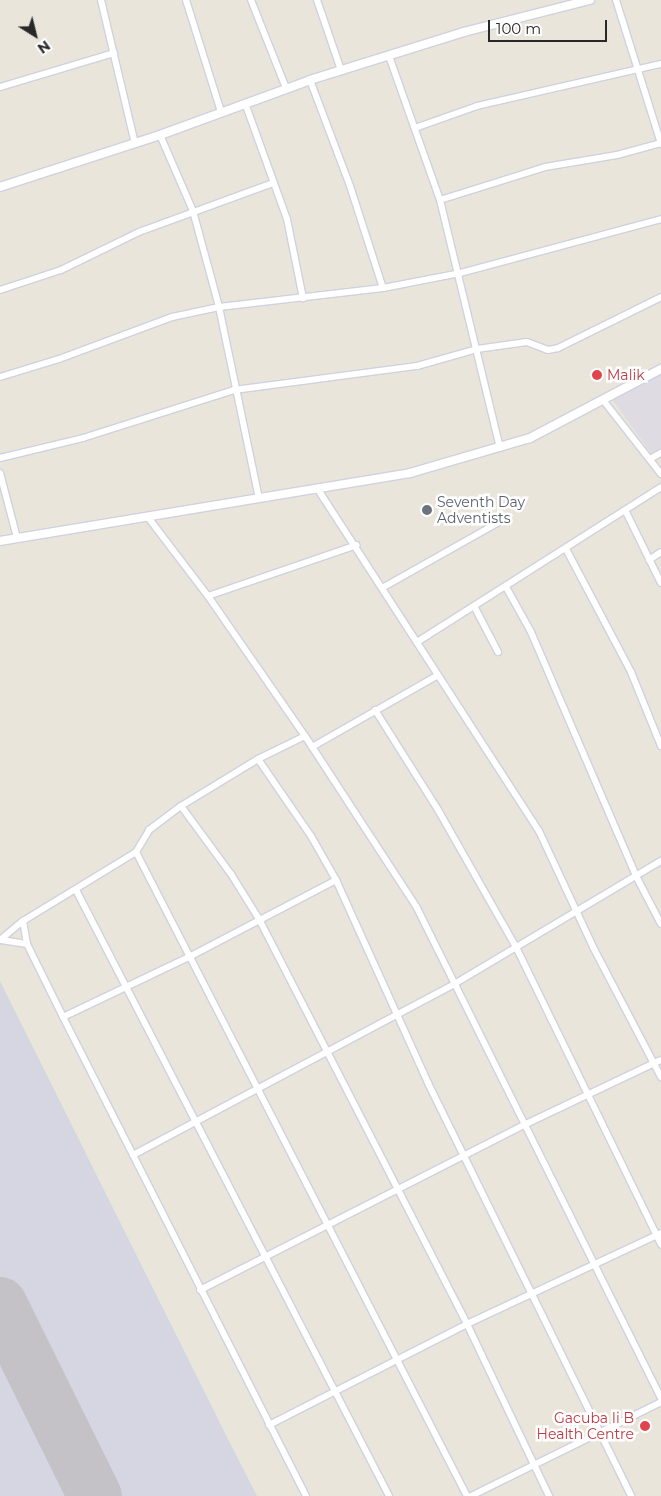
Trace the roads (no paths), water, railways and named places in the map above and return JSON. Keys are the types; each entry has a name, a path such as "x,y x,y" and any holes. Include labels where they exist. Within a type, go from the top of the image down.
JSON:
{"street":[{"path":"101,0 135,144"},
{"path":"186,0 221,112"},
{"path":"250,0 286,88"},
{"path":"317,0 341,70"},
{"path":"0,187 160,136 286,88 341,70 464,32 590,0"},
{"path":"440,200 545,167 617,155 661,143 616,0"},
{"path":"0,87 114,53"},
{"path":"389,56 440,200 460,273 500,448"},
{"path":"415,128 477,106 661,64"},
{"path":"310,80 353,194 382,288"},
{"path":"245,103 294,242 303,298"},
{"path":"160,136 193,211 219,307 234,390 259,498"},
{"path":"0,290 61,270 193,211 273,183"},
{"path":"0,377 59,360 172,317 219,307 382,288 460,273 661,220"},
{"path":"0,458 84,438 234,390 417,366 478,349 527,342 548,350 558,348 661,297"},
{"path":"0,540 410,473 530,438 661,369"},
{"path":"603,400 661,474"},
{"path":"650,459 661,453"},
{"path":"0,473 17,538"},
{"path":"417,642 626,512 661,487"},
{"path":"317,488 357,545 382,588 528,813 661,1077"},
{"path":"626,512 661,583"},
{"path":"147,516 208,596 305,736 416,908 456,983 597,1265 661,1398"},
{"path":"382,588 501,521"},
{"path":"208,596 357,545"},
{"path":"566,549 631,672 661,746"},
{"path":"649,560 661,552"},
{"path":"506,587 530,632 636,876 661,924"},
{"path":"474,606 498,652"},
{"path":"312,747 438,675"},
{"path":"376,710 437,808 516,947 659,1234 661,1244"},
{"path":"1,940 23,921 136,852 148,830 181,806 258,760 305,736"},
{"path":"258,760 311,836 336,880 463,1156 534,1294 631,1496"},
{"path":"181,806 231,874 259,919 468,1324 549,1496"},
{"path":"136,852 399,1359 467,1496"},
{"path":"133,1155 398,1016 516,947 575,909 661,861"},
{"path":"62,1017 189,957 336,880"},
{"path":"76,890 268,1258 389,1496"},
{"path":"23,921 27,944 62,1017 306,1496"},
{"path":"1,940 27,944"},
{"path":"200,1290 268,1258 526,1124 661,1060"},
{"path":"269,1425 468,1324 597,1265 659,1234"},
{"path":"471,1496 533,1463 661,1402"}],"place":[{"name":"Malik","path":"597,375"},
{"name":"Seventh Day Adventists","path":"427,510"},
{"name":"Gacuba Ii B Health Centre","path":"645,1426"}]}
